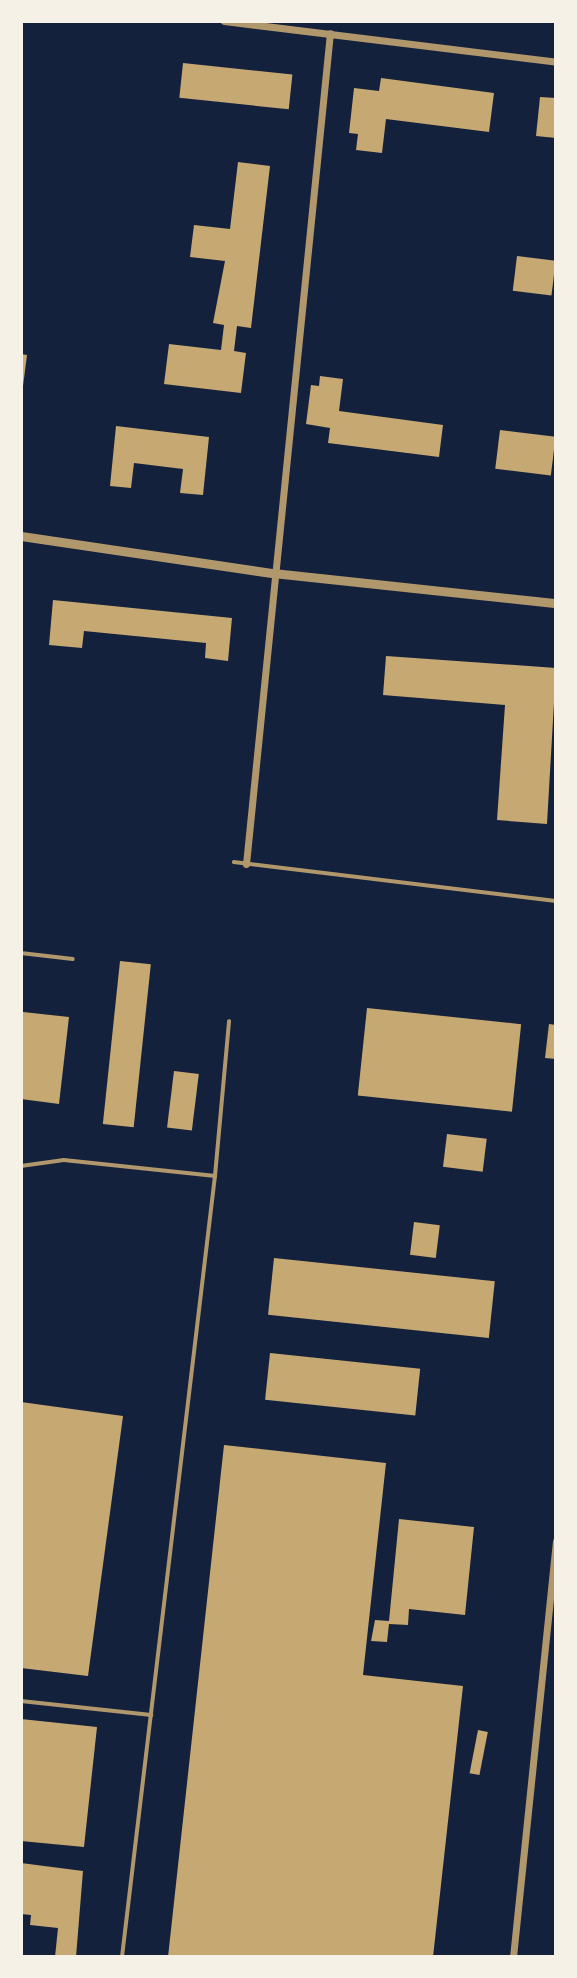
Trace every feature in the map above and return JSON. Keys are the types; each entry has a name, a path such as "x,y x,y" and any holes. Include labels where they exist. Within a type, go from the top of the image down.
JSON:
{"street":[{"path":"224,21 556,62"},
{"path":"246,864 273,573 330,33"},
{"path":"21,536 273,573 556,603"},
{"path":"513,1957 556,1541"}],"lane":[{"path":"234,862 556,901"},
{"path":"21,953 72,959"},
{"path":"122,1957 215,1176 229,1022"},
{"path":"21,1166 64,1160 215,1176"},
{"path":"21,1701 151,1715"}],"building":[{"path":"183,63 292,74 289,109 179,98"},
{"path":"381,78 494,93 489,132 386,119 382,153 356,150 358,134 349,133 354,88 379,91"},
{"path":"540,97 556,98 556,138 536,136"},
{"path":"238,162 270,166 251,328 237,326 234,351 246,353 241,393 164,384 169,344 221,350 224,325 213,323 225,261 190,257 194,225 230,229"},
{"path":"517,256 556,261 551,295 513,291"},
{"path":"21,354 27,355 23,386 21,386"},
{"path":"320,376 343,379 339,411 443,425 439,457 328,443 330,428 306,424 311,385 319,386"},
{"path":"116,426 209,437 203,495 180,493 183,469 134,463 131,488 110,486"},
{"path":"500,430 556,437 551,476 495,469"},
{"path":"53,600 232,618 228,661 205,658 206,643 84,631 82,648 49,645"},
{"path":"386,656 556,668 547,824 497,820 505,705 383,695"},
{"path":"120,961 151,964 134,1127 103,1124"},
{"path":"367,1008 521,1024 512,1112 358,1096"},
{"path":"23,1012 69,1017 59,1104 21,1099"},
{"path":"549,1024 556,1025 556,1059 545,1058"},
{"path":"174,1071 199,1074 192,1131 167,1128"},
{"path":"447,1134 487,1139 483,1172 443,1167"},
{"path":"414,1222 440,1225 436,1258 410,1255"},
{"path":"274,1258 495,1281 489,1338 268,1315"},
{"path":"270,1353 420,1369 415,1416 265,1400"},
{"path":"21,1402 123,1416 88,1676 21,1668"},
{"path":"224,1445 386,1463 363,1675 463,1686 433,1957 168,1957"},
{"path":"399,1519 474,1527 465,1615 409,1609 408,1625 389,1624 387,1642 371,1641 375,1620 389,1621"},
{"path":"21,1719 97,1727 84,1847 21,1841"},
{"path":"478,1730 488,1732 479,1775 470,1773"},
{"path":"21,1863 83,1871 76,1957 55,1957 58,1928 30,1925 31,1915 21,1914"}]}
